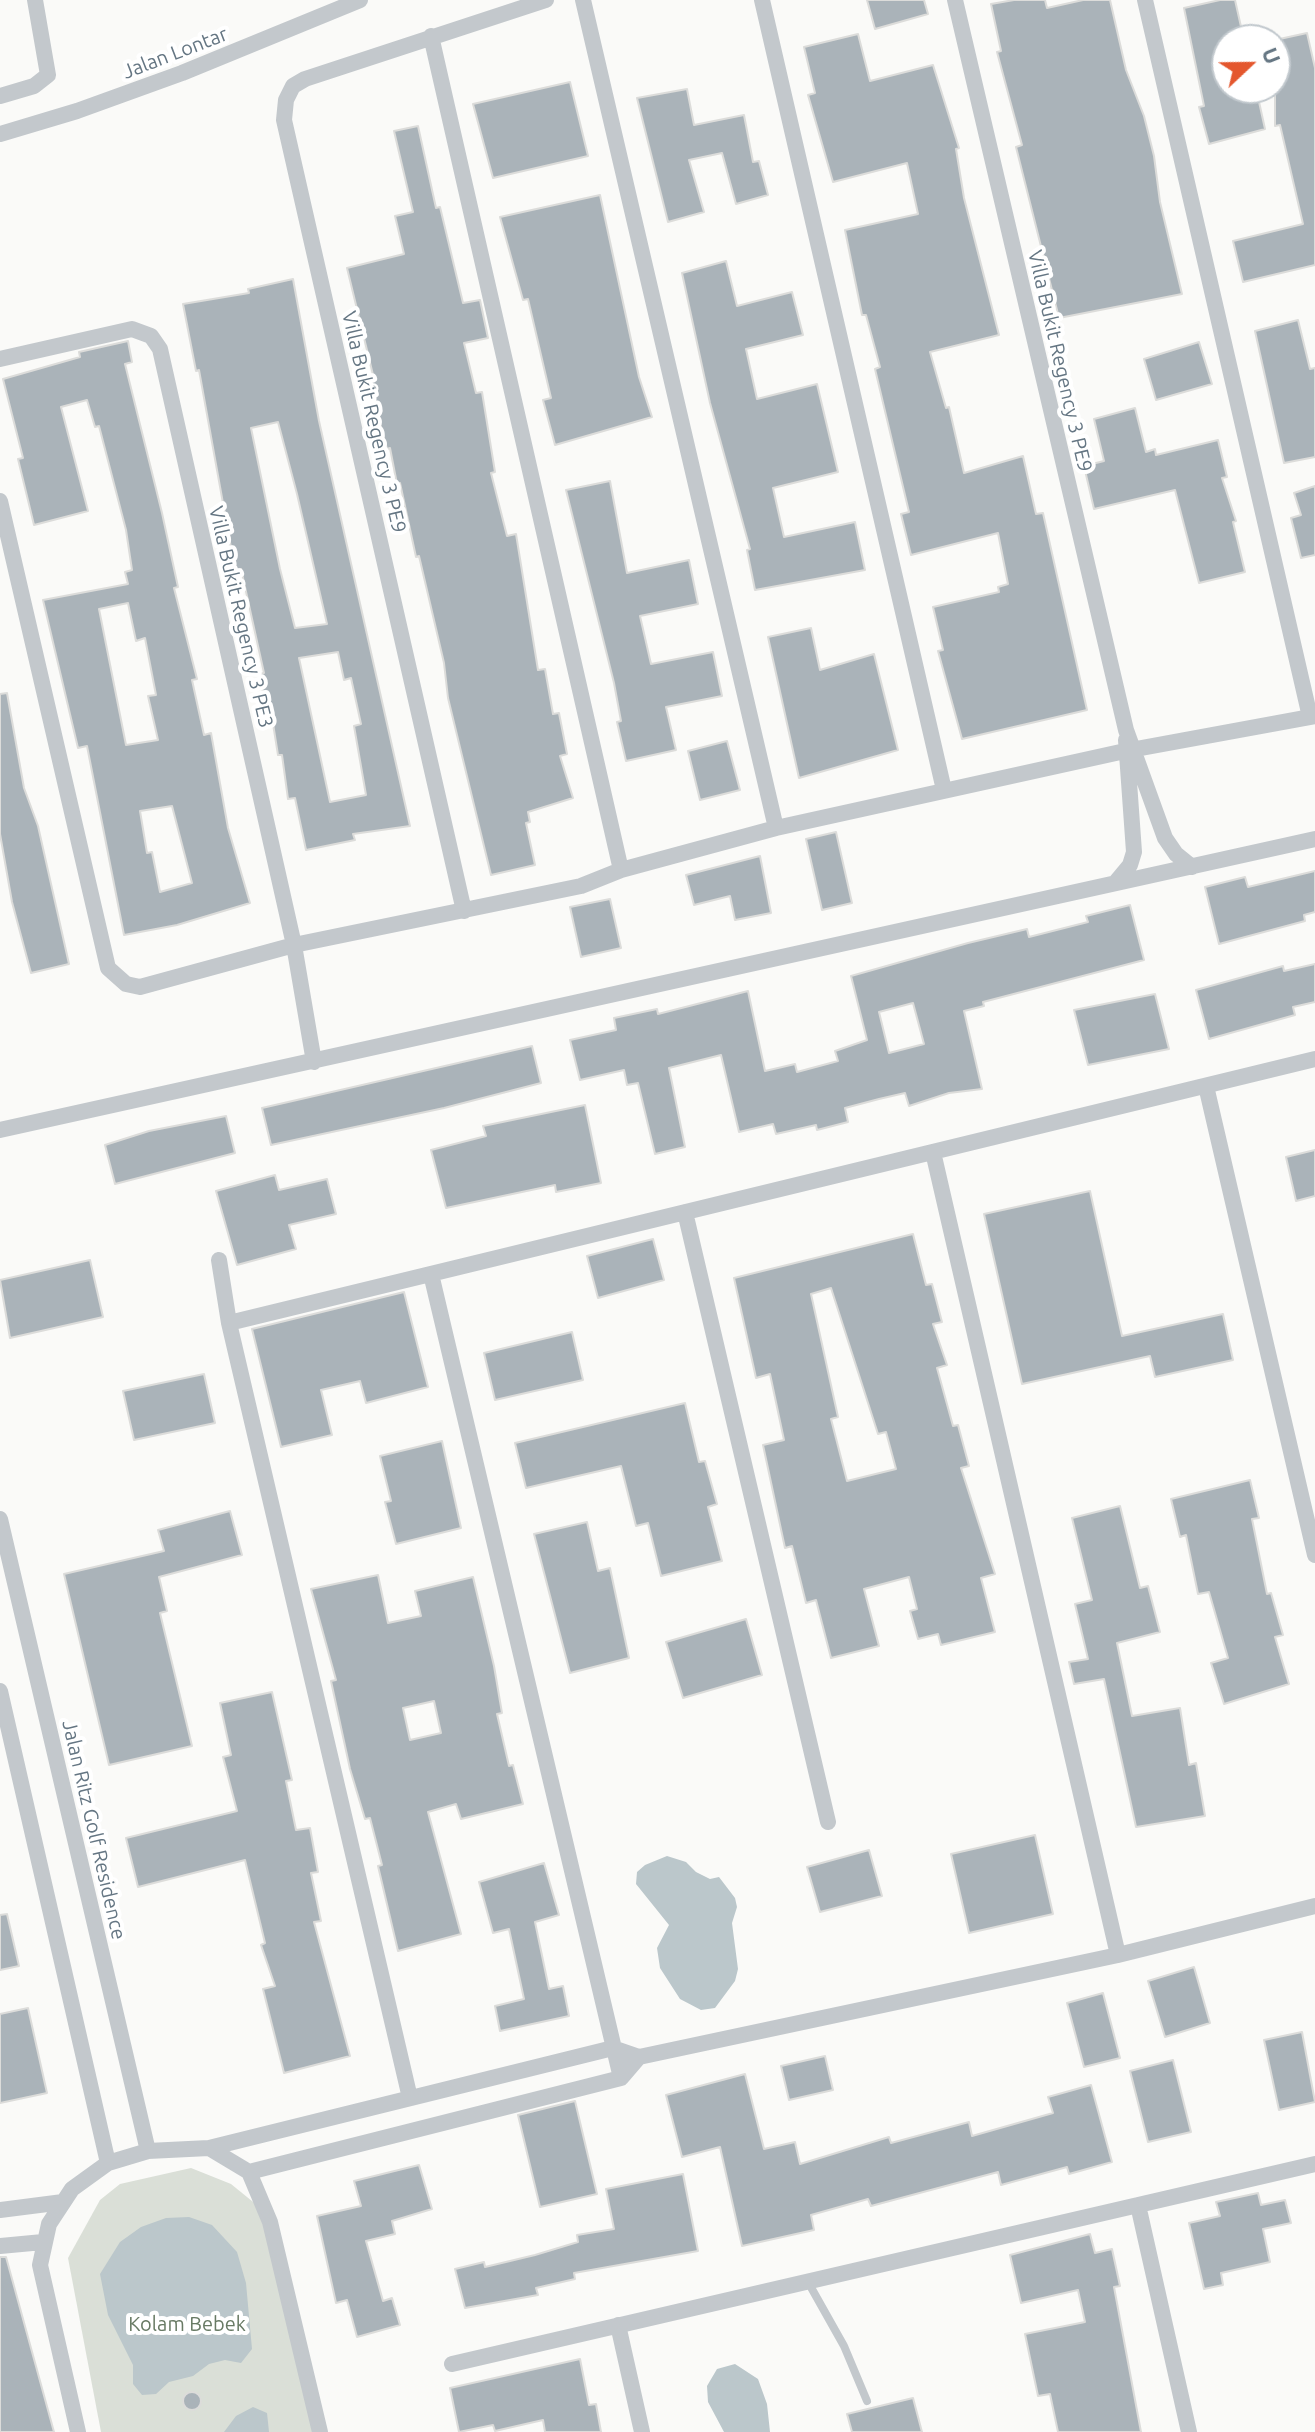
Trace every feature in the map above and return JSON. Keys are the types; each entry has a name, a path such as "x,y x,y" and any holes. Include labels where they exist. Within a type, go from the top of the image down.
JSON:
{"street":[{"path":"0,96 34,86 48,75 35,0"},
{"name":"Jalan Lontar","path":"0,134 77,111 182,73 360,0"},
{"name":"Villa Bukit Regency 3 PE9","path":"464,911 284,120 286,100 293,86 305,79 546,0"},
{"path":"583,0 776,828"},
{"path":"762,0 944,790"},
{"name":"Villa Bukit Regency 3 PE9","path":"955,0 1130,750 1134,852 1130,865 1115,883"},
{"path":"0,501 108,968 126,984 140,987 294,945 581,886 621,870 776,828 1130,750 1312,717 1145,0"},
{"path":"431,36 621,870"},
{"name":"Villa Bukit Regency 3 PE3","path":"0,359 132,329 151,336 160,349 294,945 314,1062"},
{"name":"Villa Bukit Regency 3 PE9","path":"1130,750 1165,838 1176,854 1192,867"},
{"path":"0,1130 1315,839"},
{"path":"229,1323 1315,1059"},
{"path":"1206,1086 1315,1555"},
{"path":"933,1152 1118,1955"},
{"path":"685,1212 828,1822"},
{"path":"219,1260 229,1323 410,2098"},
{"path":"431,1274 621,2078"},
{"name":"Jalan Ritz Golf Residence","path":"0,1519 148,2151"},
{"path":"0,1691 108,2163"},
{"path":"78,2432 40,2265 43,2242 63,2202 72,2189 108,2163 148,2151 209,2148 613,2048 639,2057 1118,1955 1315,1906"},
{"path":"249,2172 621,2078 639,2057"},
{"path":"209,2148 249,2172 270,2222 320,2432"},
{"path":"452,2364 1315,2164"},
{"path":"0,2210 63,2202"},
{"path":"1138,2205 1189,2432"},
{"path":"0,2246 43,2242"},
{"path":"618,2325 642,2432"}],"lane":[{"path":"807,2281 844,2346 867,2401"}],"green space":[{"name":"Kolam Bebek","path":"191,2168 231,2184 263,2210 316,2432 101,2432 68,2258 100,2200 120,2184"}],"shaded area":[{"path":"667,1856 686,1862 710,1879 719,1877 735,1898 737,1907 732,1923 738,1969 735,1981 715,2008 701,2010 680,1999 660,1968 657,1948 669,1925 636,1884 637,1872 645,1865"},
{"path":"189,2217 212,2225 237,2252 246,2283 252,2349 241,2363 225,2360 209,2364 193,2376 169,2382 156,2394 142,2395 133,2384 133,2365 108,2315 100,2274 120,2242 141,2227 166,2218"},
{"path":"735,2364 758,2379 767,2404 770,2432 724,2432 708,2402 707,2386 717,2369"},
{"path":"253,2407 267,2413 269,2432 224,2432 236,2416"}],"building":[{"path":"867,0 924,0 928,14 875,29"},
{"path":"1045,0 1047,8 1083,0 1110,0 1126,70 1144,116 1154,156 1160,202 1182,294 1059,318 1016,147 1022,145 997,52 1001,51 991,4"},
{"path":"1235,0 1240,24 1211,24 1211,104 1260,104 1265,129 1209,144 1199,107 1204,106 1184,8"},
{"path":"1307,33 1315,68 1315,265 1243,282 1233,241 1303,224 1280,125 1275,126 1275,104 1291,104 1291,36"},
{"path":"858,34 870,81 933,65 959,148 956,149 964,198 999,335 930,352 946,408 949,407 964,473 1023,456 1036,514 1043,513 1087,710 962,739 938,651 943,650 933,607 999,592 998,587 1008,584 998,533 911,555 901,514 909,512 875,369 880,367 866,315 862,315 845,230 918,214 907,163 833,182 808,95 815,93 804,47"},
{"path":"570,82 588,156 493,178 473,104"},
{"path":"687,89 694,125 744,115 753,162 759,161 768,195 736,204 722,153 689,160 704,212 668,222 637,98"},
{"path":"418,126 436,208 440,207 463,303 480,300 488,338 464,343 476,393 482,392 495,472 491,473 507,536 516,534 538,670 545,669 553,714 559,713 567,754 560,756 573,798 528,812 530,822 526,823 535,865 491,875 448,698 444,663 419,556 416,557 400,483 397,484 390,448 387,449 376,409 371,379 374,379 347,268 404,254 395,216 413,212 394,131"},
{"path":"600,195 639,377 652,417 555,445 543,400 551,398 528,299 523,300 500,217"},
{"path":"726,261 737,306 792,292 803,335 746,349 757,399 817,384 838,472 773,488 784,537 855,522 865,570 755,590 747,550 750,549 710,403 682,273"},
{"path":"293,279 319,421 410,826 353,834 355,840 306,850 295,798 288,799 282,755 278,755 271,711 267,712 259,674 264,673 241,569 235,570 199,370 196,371 183,304 249,293 248,289","holes":["278,422 297,494 327,624 295,628 280,569 251,428","338,652 344,680 351,678 361,724 354,726 366,795 330,802 299,658"]},
{"path":"1298,320 1310,369 1315,368 1315,457 1284,463 1255,331"},
{"path":"128,341 132,362 125,364 178,587 174,588 197,679 192,680 204,735 211,733 228,828 250,903 177,925 124,935 87,746 78,748 43,600 128,584 125,572 132,570 126,530 99,426 95,427 87,400 61,407 88,511 34,525 18,459 23,458 3,379 80,357 79,352","holes":["128,603 136,641 145,638 156,695 148,696 158,740 126,745 99,609","172,806 192,883 160,892 152,852 147,853 140,811"]},
{"path":"1199,342 1212,384 1156,400 1144,359"},
{"path":"1135,408 1146,452 1155,449 1156,455 1218,440 1227,477 1222,478 1236,521 1233,522 1245,572 1199,583 1175,490 1094,509 1084,466 1104,461 1094,419"},
{"path":"610,481 627,573 689,560 698,604 640,616 651,664 713,652 722,696 666,707 676,750 626,761 617,722 621,721 614,683 566,490"},
{"path":"1315,486 1315,555 1301,558 1291,518 1301,515 1294,493"},
{"path":"811,628 820,670 874,654 898,750 799,778 768,637"},
{"path":"7,693 24,788 38,826 69,964 31,973 12,902 0,834 0,694"},
{"path":"727,741 740,790 700,800 688,751"},
{"path":"836,832 852,903 822,910 806,839"},
{"path":"760,856 771,913 735,920 730,896 694,905 686,875"},
{"path":"1315,871 1315,912 1304,915 1305,921 1219,944 1205,887 1245,877 1248,887"},
{"path":"610,899 621,948 581,957 570,907"},
{"path":"1130,905 1144,960 983,1002 984,1006 964,1011 982,1089 949,1093 909,1106 905,1093 879,1099 845,1108 848,1122 817,1130 816,1125 776,1134 773,1124 739,1132 721,1055 669,1068 685,1147 655,1154 638,1083 627,1085 624,1070 580,1080 570,1040 616,1030 614,1018 657,1009 658,1014 748,991 765,1071 795,1064 797,1072 838,1061 835,1051 867,1040 851,976 1027,929 1029,937 1088,922 1086,916","holes":["913,1003 924,1044 889,1053 879,1012"]},
{"path":"1315,964 1315,1002 1293,1007 1295,1015 1209,1039 1196,990 1283,966 1284,971"},
{"path":"1155,994 1169,1049 1088,1065 1074,1010"},
{"path":"532,1046 541,1083 444,1108 271,1145 262,1108"},
{"path":"585,1105 601,1183 556,1192 555,1185 446,1208 431,1150 486,1136 483,1126"},
{"path":"226,1116 235,1153 115,1184 105,1145 149,1131"},
{"path":"1315,1150 1315,1196 1296,1201 1286,1157"},
{"path":"275,1175 279,1190 327,1179 336,1214 289,1225 296,1249 237,1265 216,1191"},
{"path":"1090,1191 1122,1336 1223,1314 1233,1360 1155,1377 1150,1356 1022,1384 984,1214"},
{"path":"913,1234 926,1285 932,1284 942,1322 933,1324 947,1365 937,1368 953,1426 958,1425 969,1466 961,1468 995,1574 981,1578 995,1632 941,1645 938,1634 918,1639 910,1611 917,1609 909,1577 864,1589 879,1646 831,1658 816,1600 806,1603 792,1546 785,1548 763,1445 784,1440 770,1374 756,1378 734,1278","holes":["831,1288 878,1434 886,1432 896,1469 847,1481 831,1419 838,1417 811,1294"]},
{"path":"653,1239 664,1280 598,1298 587,1256"},
{"path":"90,1260 103,1317 10,1338 0,1280"},
{"path":"404,1292 428,1387 366,1403 360,1381 321,1390 332,1435 281,1447 252,1329"},
{"path":"572,1332 583,1380 495,1400 484,1353"},
{"path":"204,1374 215,1423 134,1440 123,1391"},
{"path":"685,1403 699,1462 705,1461 717,1504 708,1507 722,1561 661,1576 648,1523 636,1526 621,1466 526,1488 515,1443"},
{"path":"442,1441 461,1528 396,1544 385,1502 391,1501 380,1456"},
{"path":"1250,1480 1259,1518 1252,1519 1267,1594 1271,1593 1283,1635 1275,1637 1289,1684 1224,1704 1211,1663 1228,1658 1209,1592 1198,1594 1186,1535 1180,1537 1171,1499"},
{"path":"1120,1506 1140,1588 1148,1586 1160,1632 1117,1643 1132,1716 1180,1708 1189,1765 1196,1763 1205,1816 1136,1827 1104,1679 1074,1684 1069,1662 1088,1659 1075,1604 1092,1600 1072,1518"},
{"path":"230,1511 242,1555 159,1577 167,1611 160,1613 192,1746 109,1765 64,1574 164,1551 158,1530"},
{"path":"587,1522 598,1571 610,1568 629,1658 570,1673 534,1534"},
{"path":"378,1575 388,1623 421,1616 415,1591 473,1577 494,1666 502,1713 497,1714 509,1766 513,1765 523,1804 461,1819 456,1804 428,1812 461,1934 398,1951 378,1866 382,1865 370,1818 365,1819 350,1769 331,1681 336,1680 311,1589","holes":["434,1701 441,1733 410,1740 403,1708"]},
{"path":"746,1619 762,1675 683,1698 666,1642"},
{"path":"272,1692 292,1780 286,1781 296,1830 310,1828 318,1872 311,1873 321,1921 314,1922 350,2056 284,2073 263,1989 275,1986 261,1945 265,1943 245,1860 138,1887 126,1838 237,1811 223,1757 231,1755 220,1703"},
{"path":"1035,1835 1053,1914 969,1933 951,1854"},
{"path":"869,1850 882,1896 820,1912 807,1867"},
{"path":"544,1863 559,1915 535,1922 549,1989 563,1986 569,2016 500,2031 495,2006 524,1999 509,1929 493,1933 479,1882"},
{"path":"7,1914 19,1966 0,1970 0,1915"},
{"path":"1194,1967 1210,2023 1165,2037 1148,1981"},
{"path":"1103,1993 1120,2058 1084,2067 1067,2003"},
{"path":"28,2008 47,2093 0,2103 0,2014"},
{"path":"1302,2032 1315,2102 1279,2110 1264,2040"},
{"path":"825,2056 833,2090 789,2100 781,2066"},
{"path":"1173,2060 1191,2132 1148,2142 1130,2071"},
{"path":"745,2074 764,2149 795,2142 800,2164 889,2137 891,2143 969,2122 972,2136 1053,2113 1048,2097 1091,2085 1112,2162 1069,2174 1067,2167 1001,2185 998,2172 871,2206 868,2199 811,2215 814,2230 742,2246 720,2147 682,2157 666,2095"},
{"path":"575,2101 597,2194 540,2207 518,2115"},
{"path":"419,2165 432,2209 392,2221 395,2234 366,2241 383,2301 392,2298 400,2325 357,2337 347,2300 336,2303 317,2216 361,2206 354,2181"},
{"path":"683,2174 698,2251 574,2273 575,2279 536,2288 538,2295 465,2308 455,2269 484,2262 485,2267 535,2255 578,2242 577,2235 614,2229 606,2189"},
{"path":"1258,2193 1261,2205 1285,2200 1291,2223 1263,2229 1270,2262 1221,2273 1223,2285 1204,2289 1189,2223 1220,2216 1216,2202"},
{"path":"1090,2234 1095,2253 1112,2249 1120,2286 1114,2287 1141,2432 1058,2432 1050,2394 1038,2396 1025,2334 1085,2322 1078,2290 1021,2303 1010,2255"},
{"path":"0,2257 6,2257 54,2432 0,2432"},
{"path":"580,2359 589,2405 596,2404 601,2432 545,2432 543,2420 495,2431 493,2425 459,2432 450,2388"},
{"path":"188,2392 196,2392 201,2401 199,2408 188,2410 183,2405 183,2397"},
{"path":"913,2398 922,2432 852,2432 847,2414"}]}
